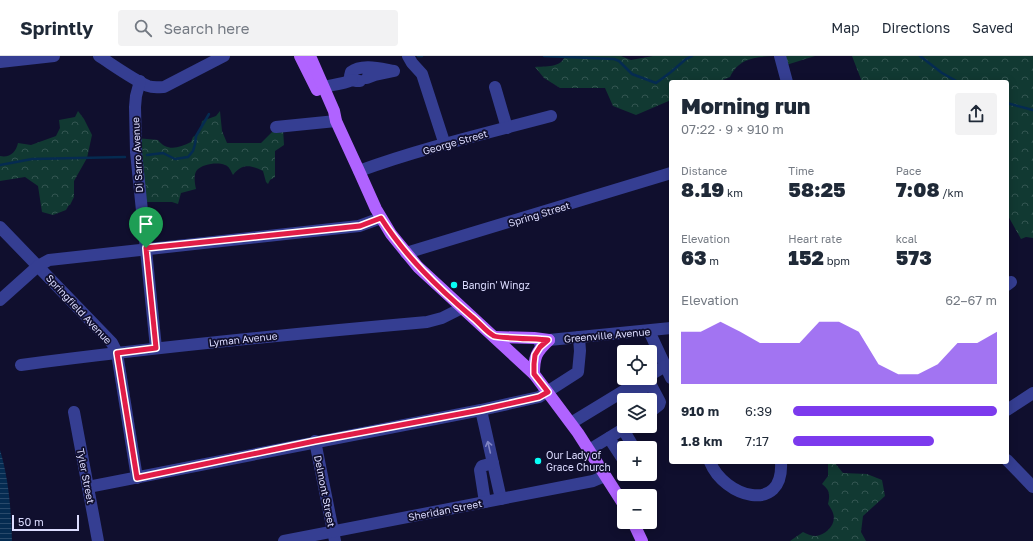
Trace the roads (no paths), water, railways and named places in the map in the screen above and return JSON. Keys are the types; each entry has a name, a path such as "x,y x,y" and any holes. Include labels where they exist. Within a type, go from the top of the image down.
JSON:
{"main road":[{"path":"300,56 336,117 336,121 381,218 391,234 418,267 534,374 574,427 617,494"},
{"path":"310,56 320,88"},
{"path":"495,337 534,338 548,340"},
{"path":"534,374 535,355 540,347 548,340"},
{"name":"Greenville Avenue","path":"518,360 537,345"},
{"path":"636,529 642,541"}],"street":[{"path":"0,62 54,56"},
{"path":"99,56 148,86 156,88 164,87 224,56"},
{"path":"408,56 422,74 445,145"},
{"path":"780,56 786,80"},
{"path":"360,80 350,76 354,69 367,67 394,71"},
{"path":"320,88 394,71 417,68"},
{"name":"Di Sarro Avenue","path":"140,81 136,96 135,108 136,152 156,348"},
{"path":"495,87 507,128"},
{"name":"George Street","path":"359,171 387,161 551,116"},
{"path":"276,127 336,121"},
{"name":"Spring Street","path":"406,253 669,174"},
{"path":"0,300 38,266 54,259 360,226 381,218"},
{"name":"Springfield Avenue","path":"0,227 112,343 117,353 137,478"},
{"name":"Lyman Avenue","path":"21,365 156,348 298,333 427,322 442,318 462,308"},
{"name":"Greenville Avenue","path":"537,345 548,340 669,328"},
{"path":"649,331 669,374"},
{"path":"88,486 137,478 315,441 481,410 539,397 578,372 580,351 579,337"},
{"path":"657,371 665,366"},
{"path":"574,427 635,385"},
{"path":"636,393 649,385 655,393"},
{"path":"1009,409 1033,393"},
{"path":"657,396 660,402 657,407"},
{"path":"574,427 617,404"},
{"path":"481,410 501,499"},
{"name":"Tyler Street","path":"74,412 98,541"},
{"path":"589,450 617,432"},
{"path":"609,438 617,450"},
{"name":"Delmont Street","path":"315,441 334,537"},
{"path":"1009,462 1033,487"},
{"path":"485,502 480,470 482,466 493,464"},
{"path":"711,464 717,473 730,486 746,494 752,495 764,494 774,488 779,478 781,464"},
{"name":"Sheridan Street","path":"284,541 334,537 485,502 593,481 605,476"}],"water":[{"path":"0,450 6,473 9,495 12,541 0,541"}],"waterway":[{"path":"544,56 614,59 619,61 632,74 656,83 686,59 692,56"},
{"path":"920,56 942,73 954,80"},
{"path":"1009,104 1033,110"},
{"path":"147,155 163,153 175,159 188,157 193,151 196,136 209,114"},
{"path":"0,165 32,159 125,157"}],"place":[{"name":"Bangin' Wingz","path":"454,285"},
{"name":"Our Lady of Grace Church","path":"538,461"}]}
